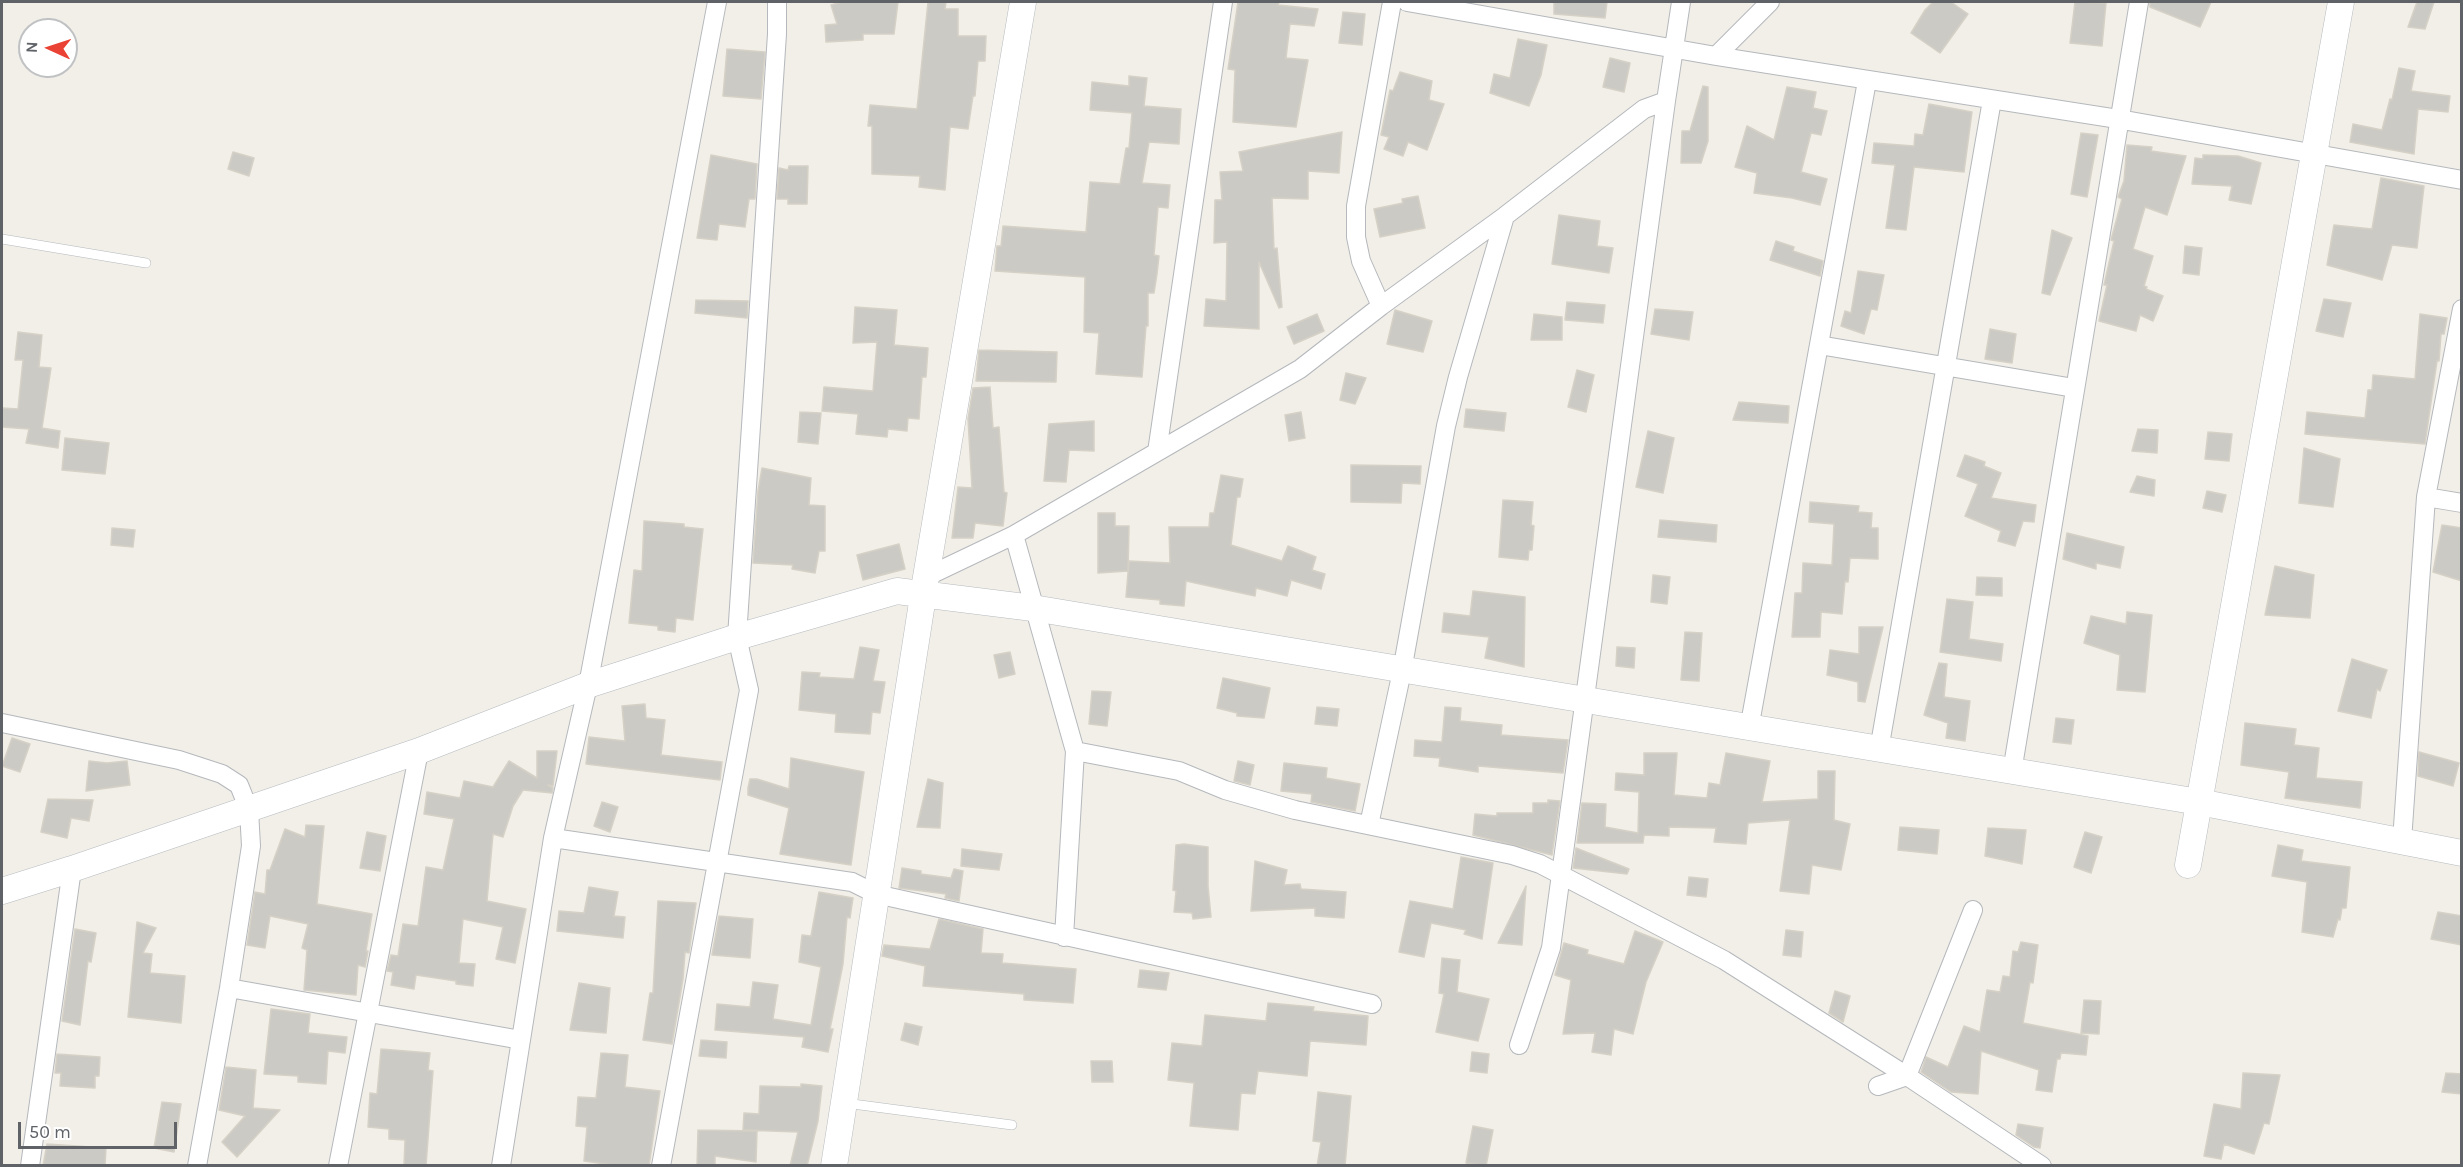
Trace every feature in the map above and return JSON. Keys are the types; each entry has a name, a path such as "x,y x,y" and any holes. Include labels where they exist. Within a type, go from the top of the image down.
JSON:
{"street":[{"path":"501,1166 553,838 588,685 717,2"},
{"path":"661,1166 719,863 749,690 737,636 777,34 777,2"},
{"path":"834,1166 924,585 1023,2"},
{"path":"1157,452 1223,2"},
{"path":"1381,306 1361,261 1356,237 1356,206 1392,2"},
{"path":"1407,2 1867,81 2118,119 2314,152 2462,180"},
{"path":"1519,1045 1551,948 1665,101 1682,2"},
{"path":"1716,56 1770,2"},
{"path":"2012,772 2139,2"},
{"path":"2188,865 2341,2"},
{"path":"1749,729 1867,81"},
{"path":"1879,750 1992,100"},
{"path":"2,891 249,810 419,751 588,685 737,636 924,585 1300,369 1644,109 1665,101"},
{"path":"1369,825 1402,671 1446,426 1458,376 1505,216"},
{"path":"2402,841 2426,497 2462,309"},
{"path":"1819,345 2074,388"},
{"path":"2426,497 2462,503"},
{"path":"1014,535 1075,751 1064,937"},
{"path":"924,585 1033,608 1402,671 2199,802 2462,853"},
{"path":"2,723 178,760 222,774 239,785 249,810 251,846 229,988 197,1166"},
{"path":"338,1166 419,751"},
{"path":"1075,751 1179,771 1225,790 1264,801 1512,855 1561,874 1724,960 1907,1076 2042,1166"},
{"path":"553,838 852,882 876,894 1372,1004"},
{"path":"30,1166 72,869"},
{"path":"1878,1086 1907,1076 1973,910"},
{"path":"229,988 521,1040"}],"lane":[{"path":"2,239 146,263"},
{"path":"845,1103 1012,1125"}],"building":[{"path":"842,2 898,2 894,34 863,34 863,40 826,42 825,25 837,24 831,5"},
{"path":"928,2 946,2 945,9 958,9 958,36 986,36 985,61 978,61 975,96 973,96 968,129 950,127 945,190 919,187 920,176 872,174 872,126 868,126 870,105 917,109"},
{"path":"1238,2 1279,2 1278,5 1318,9 1314,26 1290,24 1286,58 1308,60 1296,127 1233,122 1235,70 1228,69"},
{"path":"1554,2 1607,2 1605,18 1554,14"},
{"path":"1933,2 1951,2 1968,14 1940,53 1911,33 1925,10"},
{"path":"2075,2 2106,3 2102,46 2070,43"},
{"path":"2150,2 2211,2 2200,27 2150,7"},
{"path":"2417,2 2434,2 2425,29 2408,27"},
{"path":"1343,12 1365,14 1362,45 1339,43"},
{"path":"1518,39 1547,45 1541,75 1529,106 1490,93 1494,74 1510,78"},
{"path":"727,49 765,52 761,99 723,96"},
{"path":"1610,58 1630,63 1624,92 1603,87"},
{"path":"2399,68 2415,71 2411,91 2450,96 2448,112 2418,109 2414,154 2350,142 2353,124 2382,130"},
{"path":"1400,72 1432,81 1429,100 1444,104 1427,150 1408,142 1403,156 1384,149 1389,137 1381,135 1390,90 1393,91"},
{"path":"1129,76 1147,78 1144,106 1181,109 1179,144 1149,142 1142,183 1170,185 1168,208 1158,207 1154,255 1159,256 1154,293 1148,293 1148,326 1146,326 1142,377 1096,374 1099,333 1084,332 1085,277 995,271 997,246 1001,246 1003,226 1086,232 1090,182 1120,184 1126,148 1129,148 1132,113 1090,110 1092,82 1129,86"},
{"path":"1703,86 1708,87 1708,141 1701,163 1681,163 1682,131 1690,131"},
{"path":"1787,87 1816,92 1813,108 1827,111 1821,135 1811,133 1801,172 1827,179 1820,205 1792,198 1754,193 1757,173 1735,167 1747,126 1774,140"},
{"path":"1929,104 1972,112 1964,172 1914,167 1906,230 1886,228 1895,165 1872,163 1874,143 1914,146 1915,134 1923,135"},
{"path":"1342,132 1339,173 1308,171 1308,199 1272,198 1274,249 1277,248 1282,307 1279,308 1259,262 1259,329 1204,326 1206,299 1226,301 1227,242 1214,243 1215,200 1222,200 1220,172 1243,171 1239,152"},
{"path":"2081,133 2098,135 2087,197 2071,194"},
{"path":"2127,145 2152,147 2151,151 2186,156 2167,215 2145,207 2133,249 2153,256 2144,286 2163,296 2153,321 2140,315 2136,331 2099,321 2114,241 2111,240 2122,199 2118,197 2124,181"},
{"path":"233,152 254,158 249,176 228,169"},
{"path":"711,155 757,164 755,199 749,199 745,227 719,224 717,240 697,238"},
{"path":"2203,155 2238,156 2261,163 2251,204 2229,200 2232,186 2192,184 2195,158 2203,159"},
{"path":"789,166 808,166 807,204 788,204 788,199 777,199 779,168 788,170"},
{"path":"2381,178 2424,186 2417,248 2392,245 2382,280 2327,265 2334,225 2372,229"},
{"path":"1418,196 1425,228 1380,237 1374,209 1403,203 1402,199"},
{"path":"1559,215 1600,221 1597,246 1613,248 1609,273 1552,264"},
{"path":"2052,230 2072,238 2050,295 2042,293"},
{"path":"1776,241 1794,247 1793,251 1823,261 1820,276 1770,260"},
{"path":"2185,246 2202,248 2199,275 2183,273"},
{"path":"1858,271 1884,275 1877,310 1871,309 1864,334 1841,326 1845,311 1851,313"},
{"path":"2324,299 2351,303 2343,337 2316,331"},
{"path":"696,300 748,301 747,318 695,313"},
{"path":"1567,302 1605,305 1603,323 1565,320"},
{"path":"855,307 897,310 894,345 928,348 926,377 922,377 919,419 908,418 907,431 888,429 887,437 856,434 858,414 822,411 824,387 873,391 877,342 853,343"},
{"path":"1655,309 1693,312 1689,340 1651,334"},
{"path":"1395,310 1432,321 1423,352 1387,344"},
{"path":"1317,314 1324,331 1294,344 1287,327"},
{"path":"1534,314 1562,317 1562,340 1531,340"},
{"path":"2420,314 2447,318 2444,334 2441,334 2439,361 2437,361 2425,444 2305,434 2307,412 2365,418 2368,390 2372,390 2373,375 2415,379"},
{"path":"1990,329 2016,334 2012,363 1985,359"},
{"path":"18,332 42,335 39,367 51,368 42,428 60,431 58,448 26,443 29,429 2,427 2,408 18,409 23,360 15,360"},
{"path":"979,350 1057,352 1056,382 976,381"},
{"path":"1577,370 1594,375 1586,412 1568,407"},
{"path":"1346,373 1366,378 1355,404 1340,400"},
{"path":"990,387 993,428 999,427 1004,492 1007,493 1003,526 975,523 973,538 952,538 958,487 972,488 968,419 973,388"},
{"path":"1739,402 1789,406 1788,423 1733,420"},
{"path":"1466,409 1506,413 1504,431 1464,427"},
{"path":"800,412 821,413 818,444 798,442"},
{"path":"1301,412 1305,438 1289,441 1285,415"},
{"path":"1094,421 1094,451 1069,450 1066,482 1044,481 1049,424"},
{"path":"2138,429 2158,430 2157,453 2132,451"},
{"path":"1648,431 1674,438 1663,493 1636,487"},
{"path":"2208,432 2232,434 2229,461 2205,459"},
{"path":"65,438 109,443 105,474 62,470"},
{"path":"2304,448 2340,459 2333,507 2299,503"},
{"path":"1965,455 1985,462 1984,466 2001,473 1991,498 2036,505 2034,522 2023,521 2015,546 1998,541 2001,531 1965,516 1978,484 1957,476"},
{"path":"1351,465 1421,466 1420,484 1402,483 1401,503 1351,502"},
{"path":"762,468 811,478 809,505 825,506 825,551 819,551 815,573 792,569 793,565 753,563 758,491"},
{"path":"1221,475 1243,479 1240,497 1237,497 1231,545 1282,561 1288,546 1316,557 1312,570 1325,574 1321,589 1291,580 1287,596 1256,588 1255,596 1186,581 1184,606 1160,604 1160,600 1126,597 1129,561 1170,563 1169,527 1209,527 1210,513 1214,513"},
{"path":"2137,476 2155,480 2154,496 2130,492"},
{"path":"2207,491 2226,495 2222,512 2203,508"},
{"path":"1503,500 1533,502 1532,550 1529,550 1528,560 1499,557"},
{"path":"1810,502 1859,506 1858,512 1872,513 1871,528 1878,528 1878,559 1850,558 1842,614 1821,612 1820,637 1792,637 1795,593 1802,593 1803,563 1832,565 1834,524 1809,522"},
{"path":"1098,513 1115,513 1115,526 1129,526 1128,571 1098,573"},
{"path":"1660,520 1717,525 1716,542 1658,537"},
{"path":"644,521 684,524 684,527 703,529 693,620 676,618 675,632 658,630 658,626 629,623 634,570 642,571"},
{"path":"2442,525 2462,528 2462,581 2433,572"},
{"path":"112,528 135,530 133,547 111,545"},
{"path":"2067,533 2124,547 2120,568 2096,563 2096,569 2063,559"},
{"path":"899,544 905,569 863,580 857,555"},
{"path":"2275,566 2314,575 2310,618 2265,615"},
{"path":"1653,575 1670,577 1667,604 1651,602"},
{"path":"1977,577 2002,578 2002,596 1976,595"},
{"path":"1473,591 1525,597 1524,667 1485,658 1489,637 1442,632 1444,613 1470,616"},
{"path":"1947,599 1973,602 1969,639 2003,644 2001,661 1940,652"},
{"path":"2127,612 2152,615 2145,692 2117,690 2120,655 2084,643 2091,616 2126,624"},
{"path":"1859,627 1883,627 1865,702 1858,701 1858,682 1827,675 1830,650 1859,654"},
{"path":"1685,632 1702,633 1699,681 1681,680"},
{"path":"860,647 879,650 873,681 885,682 880,713 872,712 870,734 835,732 836,714 799,710 802,672 820,673 819,677 854,679"},
{"path":"1617,647 1635,648 1634,668 1616,666"},
{"path":"1010,652 1015,674 999,678 994,655"},
{"path":"2352,659 2387,670 2380,691 2377,689 2371,718 2338,711"},
{"path":"1939,663 1947,664 1944,697 1970,701 1965,741 1946,738 1948,723 1924,715"},
{"path":"1223,678 1270,688 1264,718 1237,716 1237,713 1217,708"},
{"path":"1092,691 1111,692 1107,726 1089,724"},
{"path":"645,704 646,718 665,720 661,755 722,762 720,780 586,764 589,737 625,741 622,706"},
{"path":"1317,707 1339,709 1337,726 1315,724"},
{"path":"1445,707 1461,708 1460,721 1502,725 1501,735 1568,740 1563,773 1478,766 1478,772 1439,766 1440,758 1414,756 1415,740 1442,742"},
{"path":"2056,718 2074,720 2071,744 2053,742"},
{"path":"2245,723 2296,729 2294,745 2319,748 2316,778 2362,782 2360,808 2285,798 2289,772 2241,765"},
{"path":"12,738 30,744 20,772 2,766"},
{"path":"537,751 557,751 553,786 548,785 553,788 552,793 523,790 513,806 503,837 493,834 487,901 526,909 515,963 496,959 503,927 463,919 459,963 475,964 473,986 416,975 414,989 391,985 393,972 387,971 391,955 398,956 403,924 418,926 426,867 443,870 454,819 424,814 427,792 460,798 464,781 493,787 509,761 537,778"},
{"path":"2419,752 2459,763 2453,786 2418,776"},
{"path":"1644,753 1677,753 1674,795 1707,798 1709,783 1720,785 1726,753 1770,761 1762,802 1818,799 1818,771 1835,771 1834,820 1850,824 1841,870 1812,865 1809,894 1780,891 1790,820 1748,823 1746,844 1714,842 1716,828 1669,827 1669,836 1644,835 1643,843 1577,843 1582,803 1606,804 1605,827 1638,833 1639,792 1615,790 1616,773 1644,775"},
{"path":"791,758 864,772 851,865 780,854 789,808 748,795 748,788 750,779 757,779 789,789"},
{"path":"89,761 107,763 127,761 130,785 86,791"},
{"path":"1238,761 1254,765 1250,785 1234,781"},
{"path":"1284,763 1327,768 1326,778 1360,784 1355,811 1311,802 1312,794 1281,791"},
{"path":"928,779 943,783 940,828 917,827"},
{"path":"48,799 93,800 89,821 71,818 67,838 41,832"},
{"path":"1548,800 1560,801 1552,855 1473,835 1475,814 1497,816 1497,813 1533,813 1533,803 1548,803"},
{"path":"602,802 618,807 610,832 594,826"},
{"path":"306,825 324,826 317,904 372,914 365,967 358,965 356,995 304,990 307,950 302,948 308,924 270,916 265,948 247,945 255,892 265,894 267,870 270,870 285,829 305,837"},
{"path":"1900,827 1939,830 1937,854 1898,850"},
{"path":"1988,828 2026,830 2022,864 1985,856"},
{"path":"367,832 386,836 380,871 360,868"},
{"path":"2085,832 2102,837 2091,873 2074,867"},
{"path":"1176,845 1208,847 1211,917 1193,919 1192,913 1174,912"},
{"path":"2278,845 2303,850 2301,861 2350,867 2346,908 2342,908 2333,937 2302,932 2307,882 2272,876"},
{"path":"1576,848 1629,869 1627,874 1573,868"},
{"path":"962,849 1002,854 999,870 961,866"},
{"path":"1461,857 1493,863 1482,939 1464,934 1466,930 1431,923 1424,957 1399,952 1410,901 1453,909"},
{"path":"1255,861 1287,870 1284,885 1300,884 1301,889 1346,892 1344,918 1315,916 1315,908 1251,911"},
{"path":"902,868 921,871 921,874 951,878 954,869 963,871 959,901 945,898 946,894 899,888"},
{"path":"1689,877 1708,879 1706,897 1687,895"},
{"path":"1526,886 1522,945 1498,943"},
{"path":"589,887 618,892 614,916 625,917 623,938 557,931 559,911 584,913"},
{"path":"819,892 853,898 850,918 847,917 843,964 830,1029 833,1029 828,1052 802,1047 804,1037 715,1030 717,1004 750,1007 753,982 778,985 773,1019 811,1025 821,967 799,962 802,935 811,936"},
{"path":"658,901 696,903 689,953 685,952 672,1044 643,1040 650,993 653,993"},
{"path":"2438,912 2462,916 2462,945 2431,939"},
{"path":"719,916 753,919 750,958 712,955"},
{"path":"939,919 983,929 981,953 1003,954 1002,963 1076,969 1073,1003 1024,1000 1024,994 923,986 925,966 882,956 884,945 930,949"},
{"path":"137,922 156,928 143,953 152,954 150,973 185,976 181,1023 128,1017"},
{"path":"75,929 96,933 91,962 88,961 80,1025 62,1021"},
{"path":"1786,930 1803,932 1801,957 1783,955"},
{"path":"1635,931 1663,942 1646,982 1633,1034 1614,1029 1611,1055 1592,1052 1595,1033 1563,1034 1571,980 1555,975 1564,943 1588,950 1587,954 1624,964"},
{"path":"2021,942 2038,945 2033,983 2030,982 2023,1023 2088,1036 2086,1055 2061,1053 2060,1059 2057,1059 2052,1092 2036,1090 2039,1070 1981,1051 1978,1094 1951,1092 1921,1072 1926,1057 1948,1067 1964,1026 1980,1032 1987,990 2000,992 2003,976 2010,977 2013,951 2018,952"},
{"path":"1442,958 1460,960 1457,992 1489,999 1478,1041 1436,1032 1444,994 1439,993"},
{"path":"1140,970 1169,973 1166,990 1138,987"},
{"path":"579,983 610,988 606,1033 570,1030"},
{"path":"1835,991 1850,996 1843,1022 1829,1013"},
{"path":"2084,1000 2101,1001 2099,1034 2081,1033"},
{"path":"1268,1003 1314,1007 1313,1011 1368,1016 1366,1045 1310,1041 1307,1076 1258,1071 1255,1094 1241,1093 1238,1130 1190,1126 1194,1083 1168,1080 1172,1043 1202,1046 1205,1015 1266,1021"},
{"path":"271,1009 310,1014 308,1033 347,1037 345,1053 328,1051 326,1084 298,1082 298,1076 264,1074"},
{"path":"905,1023 922,1027 918,1045 901,1040"},
{"path":"701,1040 727,1042 726,1058 699,1056"},
{"path":"381,1049 430,1053 428,1070 433,1071 426,1166 404,1166 405,1140 389,1139 389,1129 368,1127 370,1093 377,1094"},
{"path":"1472,1052 1489,1054 1487,1073 1470,1071"},
{"path":"601,1053 628,1055 625,1087 660,1091 649,1166 619,1166 584,1161 587,1127 576,1126 578,1097 596,1098"},
{"path":"57,1054 100,1057 99,1076 95,1076 95,1088 60,1086 61,1073 55,1073"},
{"path":"1091,1061 1112,1061 1113,1082 1092,1082"},
{"path":"226,1067 256,1070 253,1108 280,1110 237,1157 222,1142 245,1116 219,1110"},
{"path":"2243,1073 2280,1075 2269,1124 2264,1123 2254,1154 2224,1144 2221,1159 2204,1156 2214,1104 2241,1109"},
{"path":"2446,1073 2462,1074 2462,1094 2442,1092"},
{"path":"801,1084 822,1086 818,1121 807,1166 790,1166 798,1132 743,1130 744,1113 759,1114 760,1086 801,1087"},
{"path":"1318,1092 1351,1096 1345,1166 1317,1166 1321,1142 1313,1141"},
{"path":"162,1102 181,1104 174,1152 154,1148"},
{"path":"2018,1124 2043,1128 2040,1148 2034,1147 2016,1135"},
{"path":"1473,1126 1493,1130 1486,1166 1466,1163"},
{"path":"698,1130 757,1131 756,1162 715,1156 715,1166 697,1166"},
{"path":"47,1144 106,1148 105,1166 43,1166"}]}
